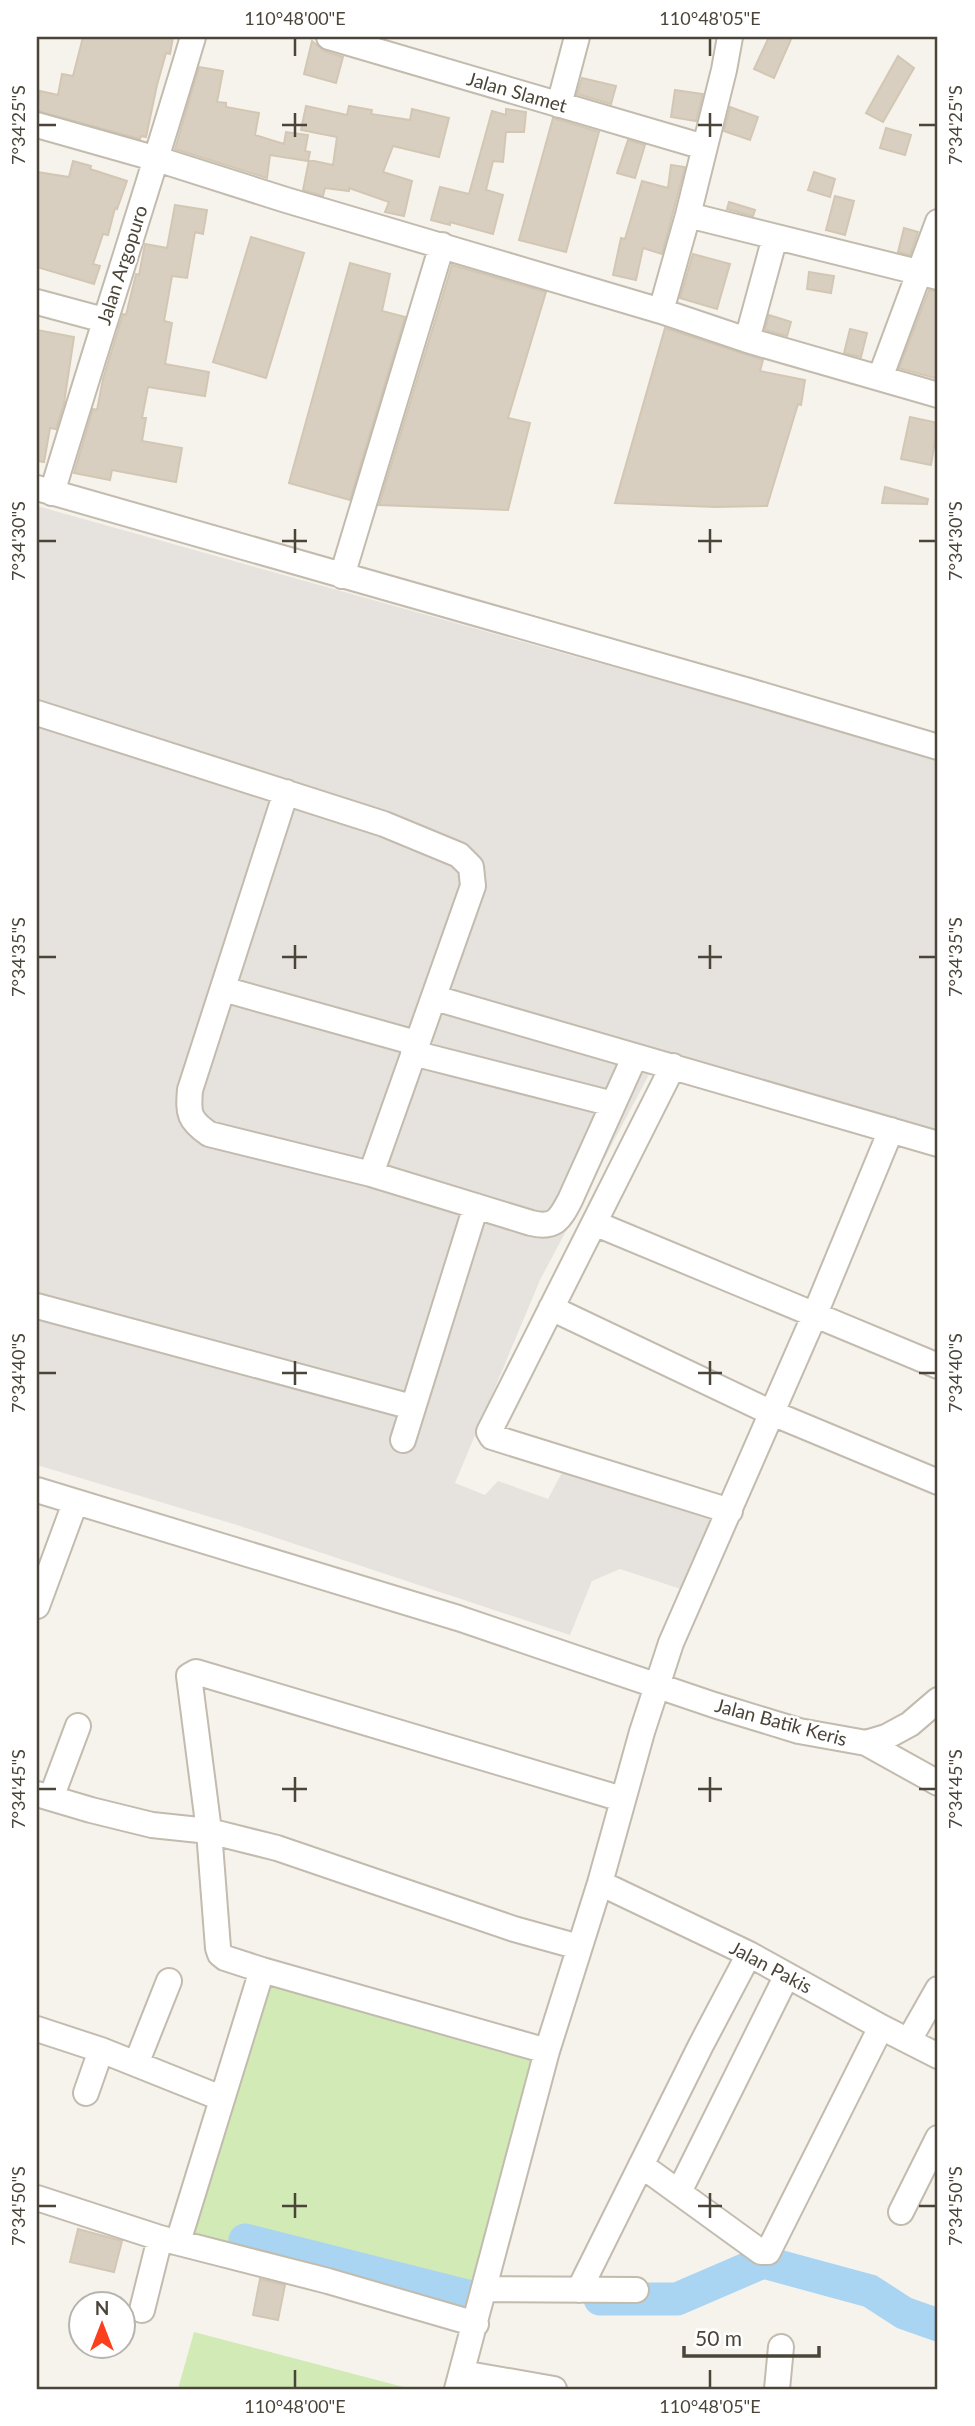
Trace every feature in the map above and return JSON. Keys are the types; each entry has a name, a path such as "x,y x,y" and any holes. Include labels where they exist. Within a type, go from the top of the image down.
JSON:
{"street":[{"name":"Jalan Argopuro","path":"44,491 157,159 193,37"},
{"name":"Jalan Slamet","path":"329,37 704,147"},
{"path":"559,105 577,37"},
{"path":"661,312 688,215 730,37"},
{"path":"37,125 442,245 747,340 938,395"},
{"path":"688,215 928,275"},
{"path":"880,378 928,275 938,222"},
{"path":"747,340 775,237"},
{"path":"342,576 442,245"},
{"path":"37,302 104,320"},
{"path":"44,491 938,747"},
{"path":"37,713 384,824 459,855 471,867 473,886 371,1174"},
{"path":"286,792 190,1090 188,1110 195,1124 209,1134 371,1174 542,1226 551,1225 559,1219 570,1199 635,1056"},
{"path":"223,989 415,1048 612,1104"},
{"path":"435,998 938,1144"},
{"path":"673,1066 490,1430 490,1435 730,1511"},
{"path":"554,2389 460,2381 547,2051 600,1883 656,1686 671,1643 815,1314 891,1130"},
{"path":"403,1440 477,1206"},
{"path":"594,1223 938,1366"},
{"path":"37,1306 412,1407"},
{"path":"551,1308 772,1413 938,1482"},
{"name":"Jalan Batik Keris","path":"37,1490 458,1618 656,1686 799,1731 866,1743 886,1737 910,1724 938,1700"},
{"path":"37,1606 75,1503"},
{"path":"547,2051 225,1958 218,1948 209,1830 189,1676 193,1672 300,1701 622,1799"},
{"path":"78,1726 44,1796 152,1825 209,1830 277,1848 514,1928 579,1947"},
{"path":"866,1743 938,1783"},
{"name":"Jalan Pakis","path":"600,1883 750,1954 938,2056"},
{"path":"579,2290 750,1954"},
{"path":"142,2310 221,2098 262,1970"},
{"path":"679,2192 787,1975"},
{"path":"136,2064 169,1981"},
{"path":"908,2040 938,1989"},
{"path":"641,2165 761,2252 768,2252 881,2027"},
{"path":"37,2029 101,2050 221,2098"},
{"path":"86,2093 101,2050"},
{"path":"901,2212 938,2138"},
{"path":"37,2198 169,2240 476,2324"},
{"path":"485,2289 636,2290"},
{"path":"777,2389 781,2347"}],"shaded area":[{"path":"37,506 938,758 938,1133 661,1052 540,1280 455,1483 485,1495 498,1481 548,1499 568,1461 710,1506 713,1523 684,1590 620,1569 592,1581 570,1635 237,1525 37,1465"}],"green space":[{"path":"266,1977 536,2062 466,2312 189,2237"},
{"path":"194,2332 411,2389 178,2389"}],"building":[{"path":"83,37 173,37 170,54 166,53 157,85 146,137 141,136 140,139 37,111 40,91 58,95 62,74 73,76"},
{"path":"769,37 792,37 774,78 754,69"},
{"path":"312,41 324,51 343,57 336,83 304,74"},
{"path":"898,56 914,68 883,122 866,113"},
{"path":"199,67 223,71 217,102 226,103 226,107 259,113 255,135 284,144 286,132 308,135 305,151 310,152 308,161 270,155 267,178 175,149"},
{"path":"582,78 616,86 611,104 577,94"},
{"path":"675,90 703,94 696,121 671,117"},
{"path":"306,106 347,115 349,106 372,110 371,114 410,120 412,109 449,118 439,157 393,146 383,172 412,181 404,216 385,212 389,202 349,188 349,191 325,188 323,196 303,190 309,160 333,165 337,137 301,130"},
{"path":"730,107 758,117 750,140 724,131"},
{"path":"506,109 526,112 524,132 506,132 503,162 493,161 486,190 503,195 493,234 450,222 450,225 431,220 440,187 469,194 492,111 506,115"},
{"path":"553,118 599,132 566,252 519,240"},
{"path":"886,128 911,135 905,155 880,148"},
{"path":"628,140 645,145 635,178 617,173"},
{"path":"73,161 127,181 117,209 115,208 108,235 103,234 93,264 100,266 94,284 37,267 37,172 69,177"},
{"path":"671,165 685,167 662,254 643,248 636,280 613,275 621,238 625,239 642,181 668,188"},
{"path":"814,172 835,179 830,197 808,190"},
{"path":"835,196 854,201 845,235 826,230"},
{"path":"729,202 755,210 753,216 727,209"},
{"path":"175,205 207,210 203,234 195,232 187,278 172,276 164,321 172,323 165,364 209,372 205,396 148,387 142,418 146,418 142,441 182,448 176,482 112,470 110,480 74,473 93,409 97,410 103,379 123,314 126,315 136,274 139,275 145,244 167,248"},
{"path":"904,228 918,232 910,255 898,252"},
{"path":"251,237 304,253 266,378 213,362"},
{"path":"693,254 730,264 717,309 680,298"},
{"path":"350,263 390,274 382,311 405,317 350,500 289,483"},
{"path":"452,265 546,292 508,418 530,423 508,510 379,505"},
{"path":"809,272 834,276 831,293 807,289"},
{"path":"929,290 938,291 938,379 899,368"},
{"path":"769,315 791,322 787,336 765,330"},
{"path":"665,328 763,360 760,371 805,380 801,405 798,404 767,506 615,503"},
{"path":"850,329 867,333 861,357 844,353"},
{"path":"37,330 74,337 64,403 56,429 50,428 44,462 37,461"},
{"path":"910,417 938,423 931,465 901,459"},
{"path":"885,487 928,499 927,504 882,503"},
{"path":"78,2229 122,2241 114,2272 70,2262"},
{"path":"260,2279 285,2285 278,2320 253,2315"}],"waterway":[{"path":"245,2240 475,2298"},
{"path":"600,2299 677,2299 763,2262 870,2291 904,2313 938,2325"}]}
